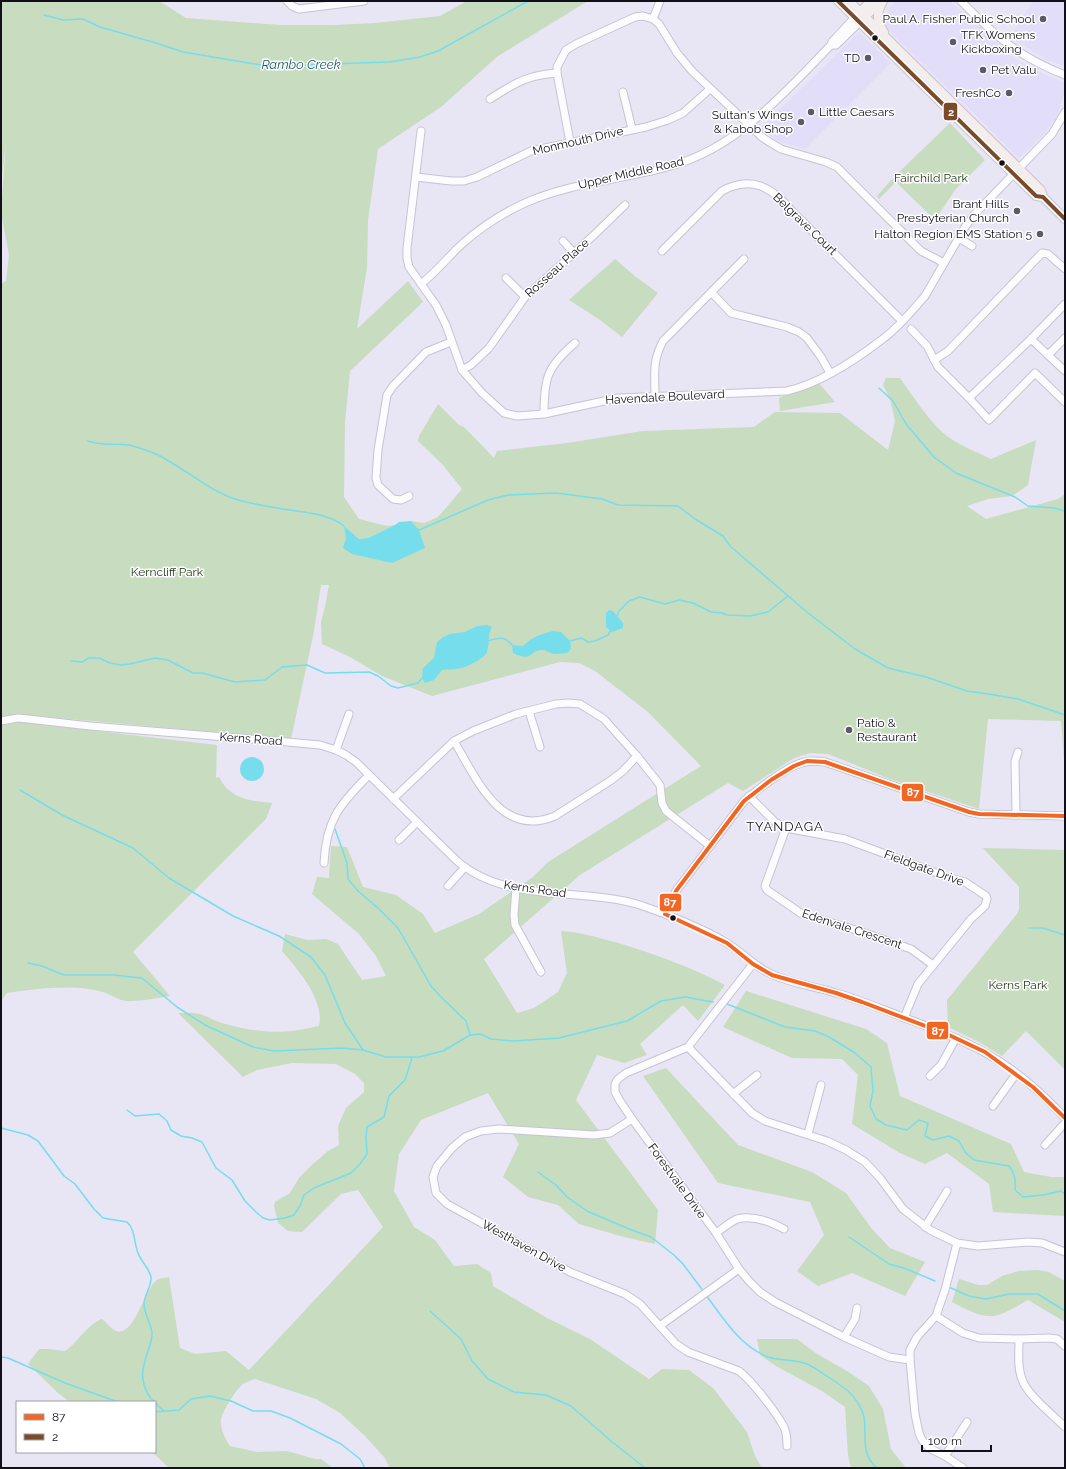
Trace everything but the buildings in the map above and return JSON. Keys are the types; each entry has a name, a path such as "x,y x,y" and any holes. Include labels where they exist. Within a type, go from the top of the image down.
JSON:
{"main road":[{"path":"838,1 888,40 1016,171"},
{"path":"849,1 860,17 1016,171 1041,190 1043,197 1065,219"},
{"name":"Upper Middle Road","path":"860,17 871,1"},
{"path":"882,1 879,9 878,20 888,40"},
{"name":"Upper Middle Road","path":"860,17 882,1"}],"street":[{"path":"287,1 292,6 299,9 344,2 364,1"},
{"path":"653,19 660,1"},
{"path":"961,1 1001,40 1046,68 1065,75"},
{"path":"570,142 557,73 557,67 566,50 635,17 643,16 653,19 660,24 677,53 687,65 710,89 763,138 781,149 826,162 837,167 922,251 944,263"},
{"name":"Upper Middle Road","path":"421,284 473,235 493,221 525,203 573,187 648,172 678,164 712,149 749,125 785,92 831,45 832,42 860,17"},
{"path":"490,99 528,77 557,73"},
{"name":"Monmouth Drive","path":"416,177 464,181 477,177 531,151 668,120 683,113 710,89"},
{"path":"623,92 632,129"},
{"name":"Havendale Boulevard","path":"421,131 406,248 406,258 409,267 436,305 446,325 462,370 482,393 504,413 517,416 544,414 618,398 787,391 800,388 830,373 885,338 925,296 974,215 1052,134 1065,112"},
{"name":"Belgrave Court","path":"662,251 722,192 730,186 741,183 751,183 764,187 782,198 792,211 902,321"},
{"name":"Rosseau Place","path":"462,370 471,365 489,348 525,297 625,205"},
{"path":"959,238 972,246"},
{"path":"563,241 574,253"},
{"path":"934,360 948,350 1042,253 1048,254 1065,269"},
{"path":"655,396 654,366 663,341 744,259"},
{"path":"506,278 525,297"},
{"path":"712,293 731,313 787,327 800,332 807,338 821,357 830,373"},
{"path":"969,398 1031,339 1065,304"},
{"path":"911,329 927,346 938,367 989,420 1035,373 1065,402"},
{"path":"1048,355 1065,338"},
{"path":"1031,339 1065,371"},
{"path":"409,496 401,500 393,498 378,485 376,478 378,450 387,395 393,386 426,352 451,342"},
{"path":"544,414 544,389 547,378 556,361 575,343"},
{"path":"393,799 454,741 472,731 529,711 556,704 580,704 604,719 637,756 660,785 662,803 666,811 710,846"},
{"path":"529,711 540,747"},
{"path":"336,750 349,714"},
{"name":"Kerns Road","path":"3,720 18,718 90,726 287,742 320,746 336,750 356,762 464,867 474,874 516,888 621,900 665,914 727,943 753,964 772,975 785,980 836,993 956,1038 985,1052 1016,1074 1052,1104 1065,1118"},
{"path":"454,741 490,800 501,810 521,820 545,820 554,816 623,771 637,756"},
{"path":"1016,815 1015,761 1018,752"},
{"path":"665,914 676,891 738,807 749,796 793,766 800,763 815,760 825,762 849,769 969,812 979,814 1065,816"},
{"path":"324,863 325,844 335,815 348,796 369,775"},
{"name":"Fieldgate Drive","path":"749,796 775,822 786,828 845,839 950,878 965,882 984,894 987,899 985,906 971,919 918,984 904,1018"},
{"path":"399,840 417,822"},
{"name":"Edenvale Crescent","path":"786,828 771,872 766,879 765,886 768,890 802,914 856,930 910,949 934,965"},
{"path":"448,886 464,867"},
{"path":"516,888 514,915 515,925 541,972"},
{"name":"Forestvale Drive","path":"753,964 688,1047 626,1073 618,1079 615,1084 615,1092 632,1119 716,1233 739,1269 760,1292 775,1302 844,1338 889,1357 910,1360"},
{"path":"930,1076 941,1065 956,1038"},
{"path":"688,1047 752,1113 765,1121 827,1141 846,1150 865,1162 880,1178 903,1209 925,1227 957,1243 978,1246 1028,1242 1042,1243 1065,1252"},
{"path":"993,1106 1016,1074"},
{"path":"733,1094 757,1075"},
{"path":"808,1134 821,1085"},
{"name":"Westhaven Drive","path":"632,1119 610,1133 594,1135 499,1129 481,1131 465,1137 452,1148 437,1166 433,1177 434,1186 440,1197 447,1204 570,1272 625,1294 640,1304 676,1344 688,1352 731,1367 745,1375 765,1400 784,1428 787,1436 787,1446"},
{"path":"1045,1145 1065,1123"},
{"path":"925,1227 947,1190"},
{"path":"716,1233 737,1220 750,1218 773,1223 784,1229"},
{"path":"957,1243 945,1290 936,1316 917,1337 910,1350 910,1360 915,1414 922,1440 929,1448 945,1456 963,1468"},
{"path":"660,1325 739,1269"},
{"path":"844,1338 854,1319 857,1308"},
{"path":"936,1316 962,1333 979,1338 1048,1338 1057,1339 1065,1346"},
{"path":"1019,1339 1019,1367 1022,1380 1030,1392 1065,1427"},
{"path":"945,1456 967,1422"}],"shaded area":[{"path":"896,1 950,1 1015,59 1065,83 1065,90 1057,116 1043,135 1019,158 885,26 885,17 888,10"},
{"name":"Paul A. Fisher Public School","path":"1033,1 1065,1 1065,66 1047,60 1010,37"},
{"path":"859,32 891,63 805,149 774,139 761,128"}],"green space":[{"name":"Kerncliff Park","path":"1,1 159,1 186,18 280,25 335,25 375,23 440,16 467,1 588,1 498,56 441,107 378,149 368,220 367,268 357,329 408,281 423,302 350,371 345,423 344,497 359,519 387,526 395,525 368,538 359,539 345,527 345,542 377,540 415,526 411,521 424,523 438,517 462,489 443,465 418,441 419,436 438,404 459,425 464,427 494,458 497,451 567,443 643,431 754,427 775,412 840,413 888,450 895,421 890,399 883,385 886,378 900,378 925,413 942,432 959,444 991,459 1036,440 1028,485 1012,496 988,499 967,506 986,519 1058,499 1065,494 1065,776 1061,721 988,719 979,809 890,779 828,754 810,753 794,758 743,791 728,783 580,875 484,959 517,1013 534,1008 558,992 567,973 561,931 590,936 646,952 673,961 725,985 698,1021 683,1005 640,1044 647,1055 624,1063 597,1055 576,1100 658,1210 655,1244 579,1224 558,1205 528,1197 503,1177 519,1144 488,1093 421,1120 399,1154 394,1191 414,1227 435,1240 454,1266 477,1264 491,1273 493,1286 547,1318 590,1339 649,1379 662,1369 689,1370 713,1388 747,1432 755,1456 762,1468 390,1468 384,1457 365,1436 340,1413 316,1399 255,1379 240,1386 230,1400 222,1416 222,1430 230,1446 257,1452 287,1451 315,1459 321,1459 333,1468 169,1468 153,1453 156,1453 156,1401 69,1401 58,1393 28,1364 39,1349 65,1351 92,1325 102,1319 114,1330 122,1331 134,1320 148,1292 157,1280 169,1277 180,1348 195,1354 226,1351 249,1370 383,1227 358,1190 341,1194 302,1232 288,1231 278,1223 274,1206 275,1202 290,1193 299,1178 313,1164 328,1151 339,1145 338,1126 346,1108 364,1092 364,1083 355,1074 336,1064 292,1063 257,1070 243,1077 178,1013 197,1013 222,1023 259,1031 294,1031 319,1026 320,1016 314,996 302,976 282,951 285,934 307,940 326,939 338,944 362,980 386,976 376,956 359,934 312,894 317,877 329,878 331,846 347,847 363,887 396,895 423,914 435,933 479,914 533,877 548,862 701,766 648,712 595,671 579,663 560,662 432,696 382,676 350,657 322,644 321,623 329,585 321,585 314,631 291,739 25,715 1,717 1,285 6,281 9,255 1,213 6,141 1,187"},
{"name":"Fairchild Park","path":"950,123 985,160 955,190 935,220 896,182 879,199 877,196 893,178"},
{"path":"615,259 658,293 622,337 600,320 569,300"},
{"path":"817,381 835,402 780,411 779,398"},
{"path":"11,721 217,745 216,778 219,777 229,790 241,798 272,803 266,819 133,952 170,996 126,1001 99,991 66,988 7,993 1,1001 1,725"},
{"name":"Kerns Park","path":"983,848 1065,850 1065,1070 1026,1031 1002,1056 979,1042 948,1027 947,1000 1019,910 1019,887"},
{"path":"746,991 866,1029 887,1043 900,1096 1011,1144 1024,1172 1051,1177 1065,1177 1065,1216 993,1212 989,1184 947,1153 925,1164 900,1153 852,1124 858,1075 842,1059 792,1058 723,1027"},
{"path":"666,1068 738,1145 812,1172 846,1193 872,1229 890,1248 925,1262 905,1296 852,1273 818,1286 797,1271 824,1235 810,1202 718,1183 643,1076"},
{"path":"1038,1270 1049,1272 1065,1281 1065,1322 1028,1300 1015,1308 994,1316 985,1316 975,1313 952,1302 959,1279 978,1285 987,1285 1002,1276 1019,1271"},
{"path":"757,1339 797,1339 817,1354 847,1371 869,1386 883,1409 891,1449 906,1468 851,1468 848,1455 845,1407 822,1391 776,1366 760,1355"}],"water":[{"path":"411,521 419,530 425,548 392,563 352,554 343,548 346,538 344,526 359,539 368,538 399,522"},
{"path":"609,610 613,611 623,623 623,628 612,632 606,627 606,613"},
{"path":"487,625 492,627 487,652 483,657 464,667 442,670 434,680 425,683 422,678 423,668 434,658 437,642 450,634 465,632 477,626"},
{"path":"553,631 561,632 570,641 571,649 567,653 554,654 542,650 524,657 513,653 512,645 523,646 537,636"},
{"path":"252,757 257,758 263,764 263,774 257,780 252,781 247,780 241,774 240,769 241,764 247,758"}],"waterway":[{"name":"Rambo Creek","path":"44,15 63,20 83,19 100,27 183,52 267,66 390,62 420,57 438,51 528,1"},
{"path":"879,388 893,401 906,424 934,457 956,473 1015,497 1028,506 1054,508 1065,511"},
{"path":"87,441 129,445 139,448 166,459 204,484 224,495 245,502 321,515 337,521 344,526"},
{"path":"419,530 488,500 508,495 556,493 602,499 618,505 678,506 695,519 723,536 730,546 808,613 855,649 888,668 926,677 967,691 1018,699 1065,715"},
{"path":"617,616 619,611 629,601 640,597 665,604 679,600 693,603 711,612 727,615 750,616 768,612 788,596"},
{"path":"570,641 581,638 588,642 595,641 608,635 611,630"},
{"path":"487,641 501,638 512,645"},
{"path":"71,661 82,662 89,658 99,658 110,663 121,665 155,658 168,660 193,673 202,673 235,682 265,680 282,667 307,665 325,673 369,672 378,676 391,686 398,688 418,683 422,678"},
{"path":"20,790 62,815 133,848 169,878 233,916 279,936 311,957 325,975 345,1023 363,1050"},
{"path":"335,829 347,863 348,879 358,891 398,928 431,986 466,1021 470,1035"},
{"path":"1029,928 1043,928 1065,935"},
{"path":"28,963 42,966 64,975 114,975 142,978 177,1007 205,1025 253,1047 274,1051 341,1048 363,1050 386,1057 419,1057 443,1051 470,1035 480,1034 491,1039 513,1041 559,1038 627,1021 661,1001 685,997 713,1002"},
{"path":"727,1004 785,1027 815,1031 829,1037 855,1053 871,1067 873,1091 870,1106 876,1119 886,1125 907,1130 919,1120 928,1123 925,1136 933,1140 949,1136 959,1141 965,1152 974,1160 1009,1166 1015,1177 1015,1190 1023,1197 1061,1191 1065,1194"},
{"path":"127,1110 135,1116 159,1114 167,1121 171,1130 181,1136 202,1142 216,1168 232,1180 245,1201 256,1212 263,1218 270,1220 285,1218 294,1215 300,1206 304,1195 314,1188 351,1173 360,1164 367,1154 367,1127 384,1117 389,1096 405,1080 412,1058"},
{"path":"1,1128 28,1135 38,1141 64,1176 75,1184 94,1209 103,1218 127,1222 132,1228 138,1254 151,1277 144,1304 152,1337 143,1370 143,1380 146,1390 153,1401"},
{"path":"538,1172 556,1185 567,1197 587,1211 651,1237 683,1264 704,1292"},
{"path":"849,1237 889,1264 904,1268 935,1281"},
{"path":"951,1288 969,1296 986,1299 1009,1294 1038,1294 1065,1311"},
{"path":"706,1295 726,1322 749,1346 768,1357 798,1361 807,1364 851,1393 862,1410 864,1417 865,1444 868,1457 877,1468"},
{"path":"430,1311 461,1339 472,1361 488,1379 514,1392 546,1395 571,1406 645,1468"},
{"path":"1,1357 8,1358 65,1383 115,1401"},
{"path":"156,1412 179,1410 191,1399 210,1396 231,1401 253,1411 271,1411 290,1418 341,1444 360,1459 365,1468"},
{"path":"156,1404 164,1411"}],"transit line":[{"name":"2","path":"838,1 1036,196 1043,197 1065,219"},
{"name":"87","path":"1065,816 979,814 969,812 825,762 807,761 794,766 771,780 744,801 676,891 665,914 727,943 753,964 772,975 862,1002 949,1035 985,1052 1033,1087 1065,1118"}],"place":[{"name":"Paul A. Fisher Public School","path":"1043,19"},
{"name":"TFK Womens Kickboxing","path":"953,42"},
{"name":"TD","path":"868,58"},
{"name":"Pet Valu","path":"983,70"},
{"name":"FreshCo","path":"1009,93"},
{"name":"Little Caesars","path":"811,112"},
{"name":"Sultan's Wings & Kabob Shop","path":"801,122"},
{"name":"Brant Hills Presbyterian Church","path":"1017,211"},
{"name":"Halton Region EMS Station 5","path":"1040,234"},
{"name":"Patio & Restaurant","path":"849,730"}],"district":[{"name":"TYANDAGA","path":"785,826"}]}
